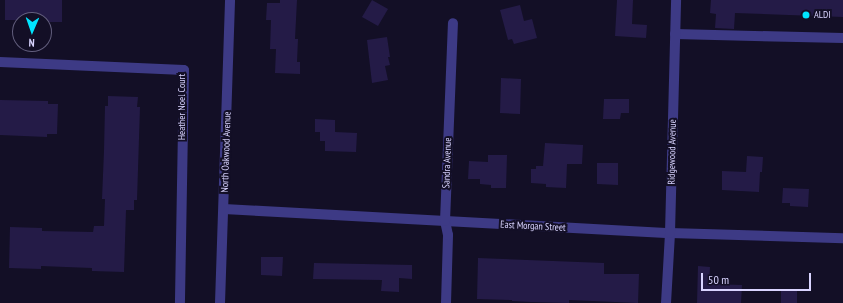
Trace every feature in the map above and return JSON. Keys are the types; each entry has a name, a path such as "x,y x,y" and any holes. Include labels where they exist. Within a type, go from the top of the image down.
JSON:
{"street":[{"name":"North Oakwood Avenue","path":"220,303 230,0"},
{"name":"Ridgewood Avenue","path":"666,303 670,233 676,0"},
{"name":"Sandra Avenue","path":"446,303 448,235 445,221 453,24"},
{"path":"674,34 843,38"},
{"name":"Heather Noel Court","path":"0,62 184,70 180,303"},
{"name":"East Morgan Street","path":"224,210 670,233 843,238"}],"building":[{"path":"5,0 62,0 62,22 52,22 52,12 12,12 12,20 5,20"},
{"path":"280,0 297,0 295,39 298,39 297,62 300,62 300,74 275,73 276,49 270,49 271,20 266,20 267,3 280,3"},
{"path":"372,0 388,9 378,26 362,17"},
{"path":"617,0 633,0 632,24 647,25 646,38 615,36"},
{"name":"ALDI","path":"711,0 843,0 843,17 735,13 734,29 715,28 716,14 710,13"},
{"path":"520,5 524,21 532,19 537,38 514,44 512,39 508,40 500,10"},
{"path":"387,37 390,65 385,66 388,80 372,83 367,40"},
{"path":"501,78 521,79 520,114 500,113"},
{"path":"108,96 138,97 137,107 140,107 137,200 134,200 134,210 126,210 124,272 92,271 92,268 41,266 41,269 9,268 10,227 42,228 42,231 93,232 94,226 104,226 105,199 102,199 105,106 108,106"},
{"path":"604,99 629,99 629,113 621,113 620,119 603,119"},
{"path":"0,100 48,101 48,104 58,104 57,134 47,134 47,137 0,135"},
{"path":"315,119 335,120 335,132 357,133 356,152 325,151 325,141 320,141 320,132 315,132"},
{"path":"545,143 583,145 582,164 567,164 566,188 546,187 546,184 531,183 531,169 536,169 536,166 543,166"},
{"path":"488,155 507,155 506,188 491,188 491,185 480,184 480,179 468,179 469,161 488,162"},
{"path":"747,156 763,157 762,172 760,172 759,192 722,190 722,171 746,172"},
{"path":"597,163 618,163 618,185 597,184"},
{"path":"783,188 809,189 808,207 790,206 790,203 782,203"},
{"path":"261,257 283,257 282,276 261,275"},
{"path":"478,258 604,263 604,274 639,274 638,303 569,300 569,303 477,299"},
{"path":"314,263 412,265 412,279 399,278 399,292 381,291 382,280 313,279"},
{"path":"698,266 710,267 709,284 742,285 741,303 697,303"},
{"path":"781,290 797,290 797,303 781,303"}],"place":[{"name":"ALDI","path":"806,15"}]}
